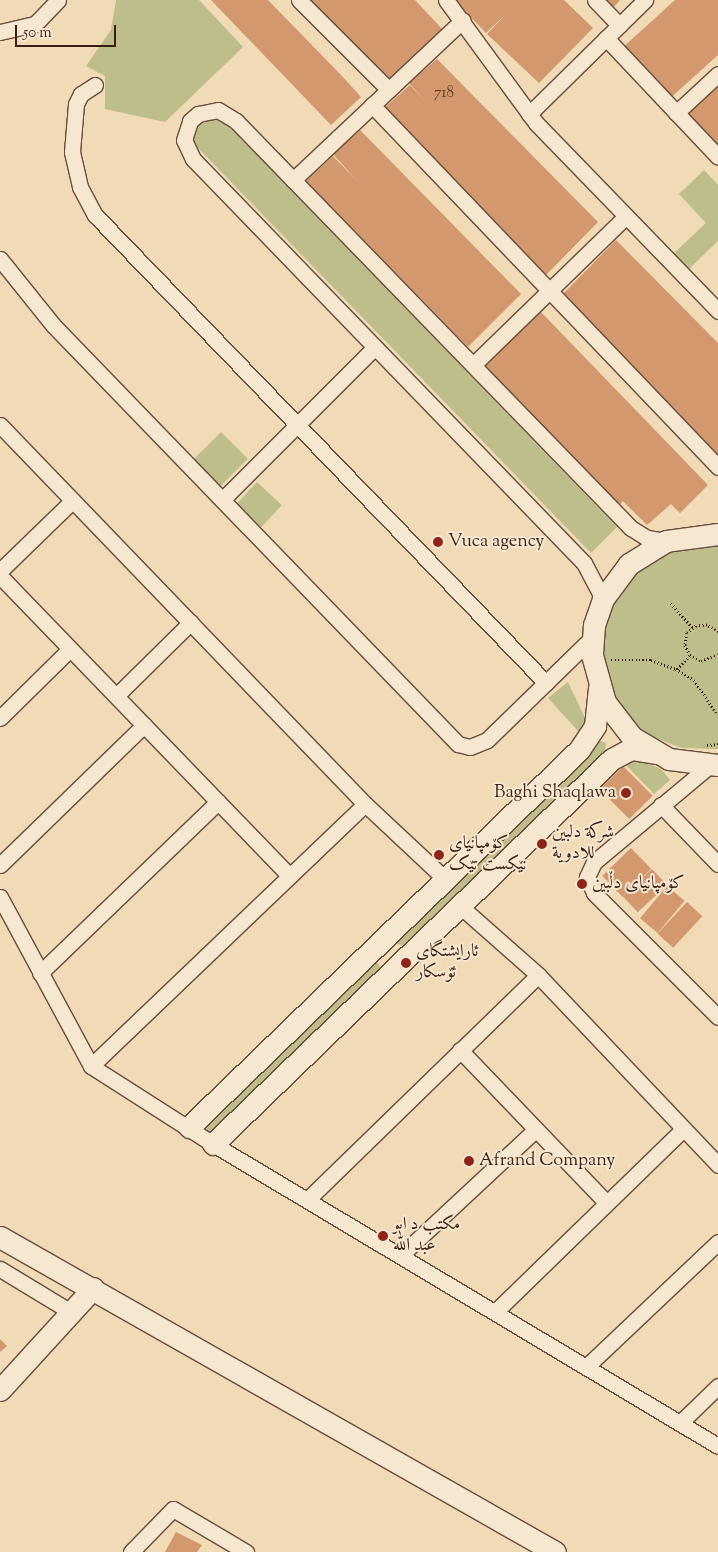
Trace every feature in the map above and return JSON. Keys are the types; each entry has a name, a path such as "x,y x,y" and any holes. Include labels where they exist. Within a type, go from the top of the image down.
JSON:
{"street":[{"path":"0,32 35,24 58,0"},
{"path":"299,0 388,90"},
{"path":"446,0 463,20 529,114 625,217 718,311"},
{"path":"595,0 620,26"},
{"path":"529,114 645,0"},
{"path":"293,180 463,20"},
{"path":"606,38 718,157"},
{"path":"676,113 718,74"},
{"path":"95,85 81,94 76,104 72,152 80,187 95,215 296,426 546,683"},
{"path":"372,105 549,293 718,467"},
{"path":"603,599 584,563 193,158 184,140 186,130 198,114 218,110 228,114 631,528 647,538 666,541 718,534"},
{"path":"473,365 625,217"},
{"path":"0,259 53,325 458,744 470,747 483,743 592,638"},
{"path":"222,500 375,347"},
{"path":"1,427 365,804 443,877"},
{"path":"0,571 72,501"},
{"path":"189,1127 443,877 582,746 596,722 599,688 592,638 603,599 629,564 666,541"},
{"path":"0,576 290,876"},
{"path":"116,696 191,622"},
{"path":"0,718 70,649"},
{"path":"599,688 621,726 656,753"},
{"path":"0,865 144,725"},
{"path":"213,1144 400,961 616,755 632,749 714,765"},
{"path":"714,765 661,805 594,862 587,878 594,893 718,1017"},
{"path":"40,973 218,802"},
{"path":"91,1066 365,804"},
{"path":"661,805 718,864"},
{"path":"0,897 91,1066 213,1144 308,1199 718,1446"},
{"path":"459,905 538,975 682,1130 718,1165"},
{"path":"380,940 400,961"},
{"path":"308,1199 538,975"},
{"path":"460,1050 606,1202"},
{"path":"401,1255 535,1130"},
{"path":"496,1312 606,1202 682,1130"},
{"path":"0,1237 555,1552"},
{"path":"587,1366 718,1242"},
{"path":"0,1269 65,1308"},
{"path":"0,1370 87,1285"},
{"path":"0,1390 65,1308"},
{"path":"680,1423 718,1386"},
{"path":"132,1552 173,1509 246,1552"}],"path":[{"path":"671,603 693,628"},
{"path":"690,655 685,639 693,628 707,625 718,631"},
{"path":"690,655 707,661 718,654"},
{"path":"676,669 690,655"},
{"path":"600,659 652,660 676,669 694,680 718,715"},
{"path":"700,746 718,744"}],"green space":[{"path":"116,0 199,0 243,47 165,122 105,109 105,76 86,66 111,30"},
{"path":"220,117 617,527 591,553 196,146 191,137 199,119"},
{"path":"704,170 718,185 718,241 689,269 674,253 706,223 679,194"},
{"path":"221,432 248,459 220,487 193,460"},
{"path":"257,482 282,505 259,529 234,506"},
{"path":"718,538 718,749 682,748 650,736 623,714 604,684 600,615 638,558"},
{"path":"568,682 586,720 578,731 548,698"},
{"path":"598,740 606,743 605,752 404,946 394,943"},
{"path":"635,758 661,769 670,780 654,794 626,765"},
{"path":"376,960 382,970 212,1132 207,1131 206,1125"}],"building":[{"path":"211,0 268,0 361,97 331,125"},
{"path":"301,0 415,0 443,30 385,86"},
{"path":"454,0 564,0 593,28 539,83 487,34 506,14 486,33"},
{"path":"602,0 620,0 612,9"},
{"path":"675,0 718,0 718,55 667,101 620,50"},
{"path":"437,59 598,222 545,276 383,109 410,85 427,103 409,83"},
{"path":"718,83 718,144 712,150 682,116"},
{"path":"360,130 521,294 468,347 306,181 333,156 358,182 333,154"},
{"path":"616,240 718,343 718,455 562,295"},
{"path":"539,310 708,485 680,513 671,504 647,525 623,501 618,507 481,367"},
{"name":"Baghi Shaqlawa","path":"623,766 653,796 629,819 600,789"},
{"path":"631,848 651,869 622,897 602,876"},
{"path":"652,869 667,885 638,912 623,896"},
{"path":"667,886 685,901 658,933 640,918"},
{"path":"687,902 702,916 673,948 658,933"},
{"path":"0,1339 7,1346 0,1352"},
{"path":"176,1532 202,1545 197,1552 165,1552"}],"place":[{"name":"Vuca agency","path":"438,542"},
{"name":"Baghi Shaqlawa","path":"626,793"},
{"name":"شركة دلبين للادوية","path":"542,844"},
{"name":"کۆمپانیای نێکست تێک","path":"439,855"},
{"name":"کۆمپانیای دڵبین","path":"582,884"},
{"name":"ئارایشتگای ئۆسکار","path":"406,963"},
{"name":"Afrand Company","path":"469,1161"},
{"name":"مكتب د ابو عبد الله","path":"383,1236"}]}
